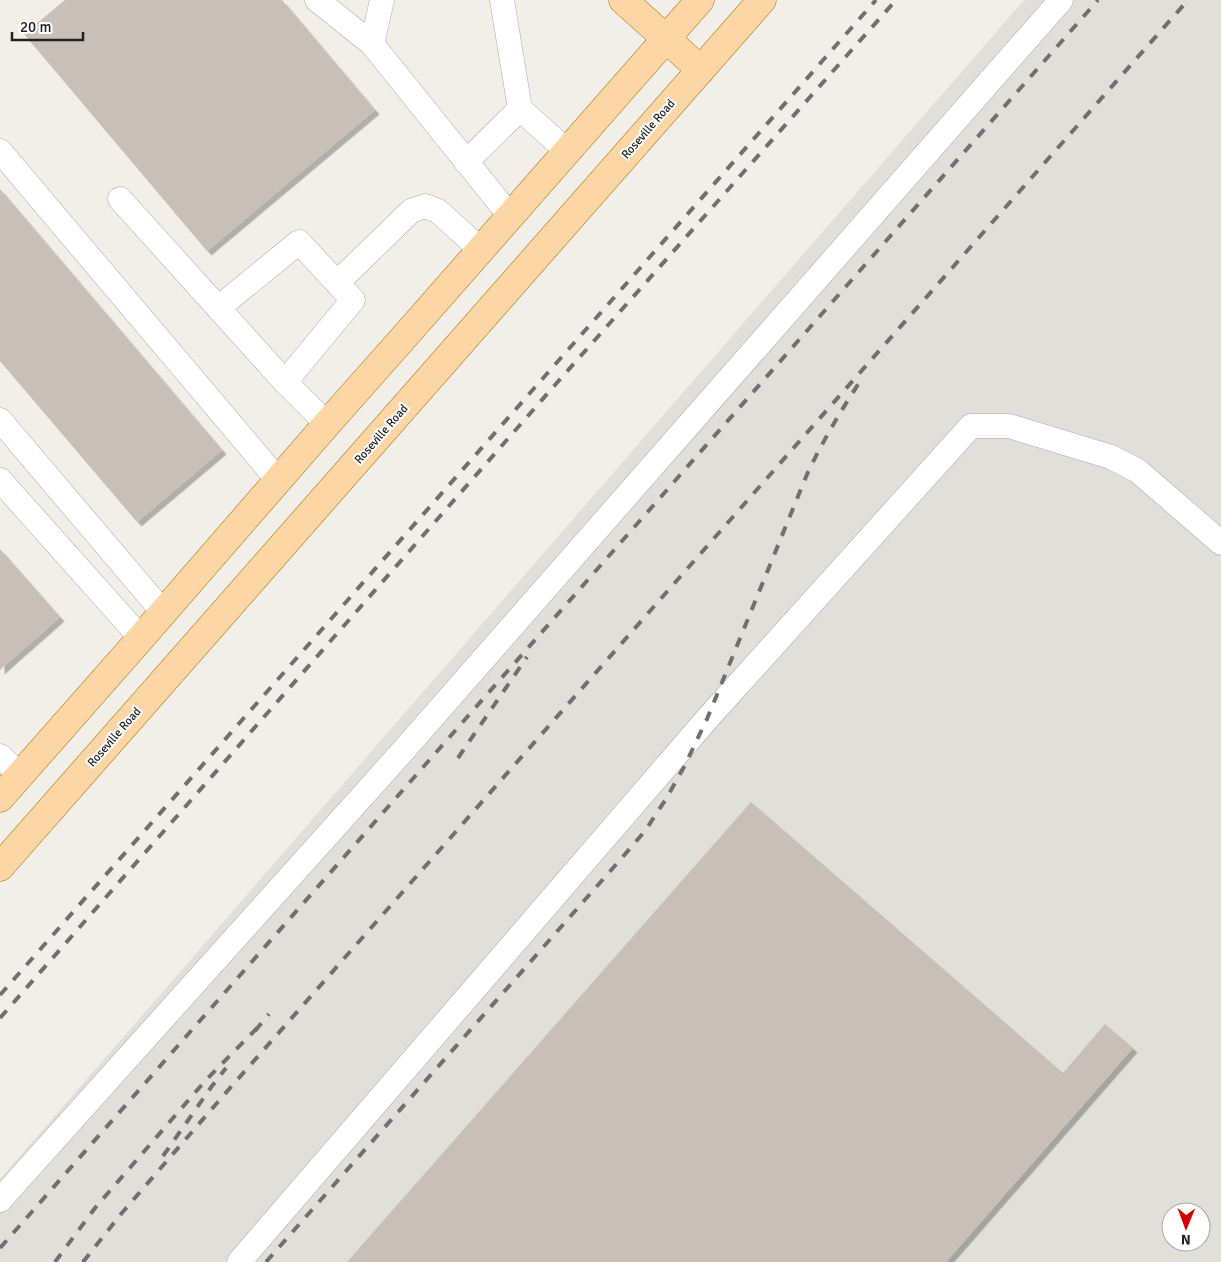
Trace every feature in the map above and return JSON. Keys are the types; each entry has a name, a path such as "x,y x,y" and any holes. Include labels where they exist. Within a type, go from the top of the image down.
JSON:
{"main road":[{"path":"622,0 701,70"},
{"path":"0,798 326,424 700,0"},
{"name":"Roseville Road","path":"0,867 762,0"}],"lane":[{"path":"316,0 372,44 510,216"},
{"path":"372,44 382,0"},
{"path":"502,0 520,109 568,151"},
{"path":"0,1200 402,752 1062,0"},
{"path":"466,162 520,109"},
{"path":"0,151 278,480"},
{"path":"120,199 285,382 326,424"},
{"path":"337,283 411,211 425,206 438,211 480,250"},
{"path":"218,308 299,242 353,300 285,382"},
{"path":"0,420 163,612"},
{"path":"239,1262 707,719 971,426 1009,426 1111,457 1138,471 1221,543"},
{"path":"0,480 141,638"},
{"path":"0,756 20,776"}],"shaded area":[{"path":"1024,0 1221,0 1221,1262 0,1262 0,1179"}],"building":[{"path":"65,0 282,0 375,110 207,251 24,34"},
{"path":"0,189 222,450 137,522 0,361"},
{"path":"0,549 60,617 0,670"},
{"path":"751,802 1063,1073 1105,1024 1133,1048 946,1262 347,1262"}],"railway":[{"path":"0,995 876,0"},
{"path":"0,1018 555,385 896,0"},
{"path":"0,1248 1098,0"},
{"path":"83,1262 121,1214 223,1096 1188,0"},
{"path":"266,1262 645,831 684,767 707,719 808,472 832,427 859,383"},
{"path":"458,758 527,657"},
{"path":"255,1031 269,1014"},
{"path":"55,1262 95,1208 206,1080 260,1025"},
{"path":"163,1156 226,1068"}]}
